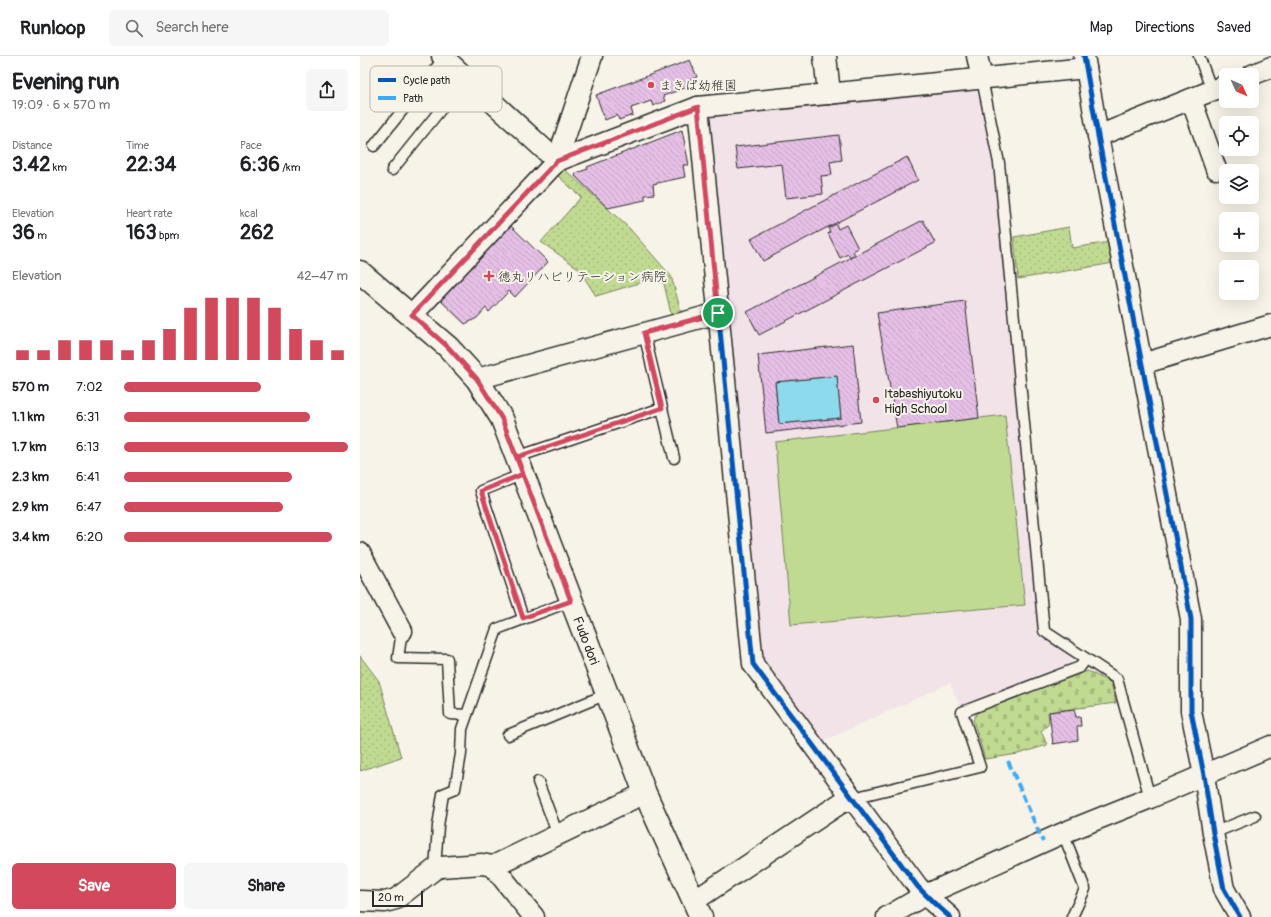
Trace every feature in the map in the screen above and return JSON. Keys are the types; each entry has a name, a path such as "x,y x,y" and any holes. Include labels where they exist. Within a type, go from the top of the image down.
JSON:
{"street":[{"path":"412,315 557,161 592,56"},
{"path":"825,56 829,93"},
{"path":"977,56 982,80"},
{"path":"443,57 453,66"},
{"path":"557,161 698,107 829,93 982,80 1085,62 1191,619 1191,711 1204,775 1213,833 1224,889 1240,917"},
{"path":"1259,72 1271,67"},
{"path":"1098,136 1219,88"},
{"path":"1191,99 1216,169"},
{"path":"698,107 753,664 925,895 950,917"},
{"path":"502,111 557,161"},
{"name":"Fudo dori","path":"360,272 448,347 477,379 502,419 645,793 698,909"},
{"path":"477,379 718,313"},
{"path":"1142,364 1269,331"},
{"path":"360,553 402,631"},
{"path":"887,917 925,895 1063,833 1150,798 1271,746"},
{"path":"360,901 385,902 396,899 435,869 482,864 493,866 645,793"},
{"path":"698,909 841,803 854,799"},
{"path":"493,866 534,917"}],"lane":[{"path":"1199,56 1219,88"},
{"path":"436,66 443,57"},
{"path":"982,80 999,163 1044,631 1117,679 1150,798"},
{"path":"374,146 400,112"},
{"path":"392,170 439,112"},
{"path":"644,333 674,458"},
{"path":"523,618 481,491 520,466 662,408"},
{"path":"435,869 438,826 443,794 455,789 461,754 462,729 497,629 571,601"},
{"path":"402,631 398,658 447,659 450,714 466,715"},
{"path":"854,799 980,767 962,712 1080,667 1086,660"},
{"path":"508,735 607,694"},
{"path":"538,782 558,835"},
{"path":"1213,833 1255,816"},
{"path":"1063,833 1085,889 1072,917"}],"shaded area":[{"name":"Itabashiyutoku High School","path":"973,89 981,96 994,164 1039,635 1071,656 1071,667 960,707 950,683 821,742 759,659 708,119 715,113"}],"green space":[{"path":"562,167 629,228 671,276 682,315 672,318 664,284 656,278 596,296 578,268 541,242 581,197 556,174"},
{"path":"1069,227 1072,248 1110,242 1114,263 1018,279 1014,237"},
{"path":"1005,415 1025,605 791,625 775,442"},
{"path":"360,656 379,681 401,757 360,771"},
{"path":"1088,671 1111,683 1116,703 1048,712 1049,724 1041,731 1047,745 1018,754 985,759 973,720 978,711"}],"water":[{"path":"837,376 841,418 779,424 775,382"}],"building":[{"path":"690,60 697,77 688,81 690,86 663,96 665,101 653,106 651,101 631,108 633,115 619,120 617,115 605,120 596,95"},
{"path":"682,130 689,165 683,165 685,177 653,184 654,194 645,195 645,200 608,208 575,176 576,173 588,169 587,167"},
{"path":"839,135 842,160 830,162 832,175 821,176 823,194 786,198 782,164 738,169 735,147"},
{"path":"907,157 918,180 763,261 751,239"},
{"path":"923,220 935,243 759,335 747,312"},
{"path":"836,224 838,229 846,225 858,248 853,251 855,255 850,258 848,254 840,258 828,233 830,232 828,228"},
{"path":"511,226 548,262 515,297 509,291 489,312 486,308 477,318 465,324 440,300"},
{"path":"965,301 979,418 897,428 877,313"},
{"path":"853,344 861,422 766,433 758,355","holes":["837,376 841,418 779,424 775,382"]},
{"path":"1074,709 1076,717 1080,717 1081,726 1077,726 1078,740 1053,744 1049,712"}],"marked path":[{"path":"1008,761 1043,842"}],"cycle path":[{"path":"1084,56 1191,619 1191,711 1204,775 1213,833 1224,889 1240,917"},
{"path":"698,107 753,664 918,887 950,917"}],"place":[{"name":"まきば幼稚園","path":"651,85"},
{"name":"徳丸リハビリテーション病院","path":"489,276"},
{"name":"Itabashiyutoku High School","path":"876,400"}],"route":[{"path":"718,313 644,333 662,408 517,457 523,474 481,491 523,618 571,601 517,457 502,419 477,379 448,347 412,315 557,161 698,107 718,313"}]}
